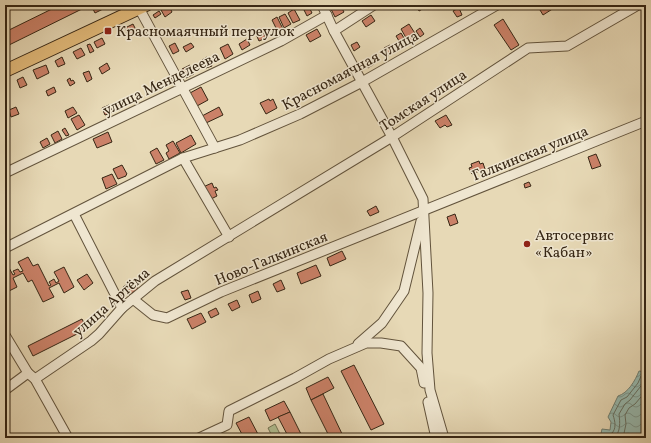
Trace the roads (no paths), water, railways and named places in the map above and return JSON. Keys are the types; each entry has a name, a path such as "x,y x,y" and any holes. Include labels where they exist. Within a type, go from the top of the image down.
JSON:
{"main road":[{"path":"5,71 137,7"}],"street":[{"path":"322,5 334,31 392,137 423,199 428,293 427,353 430,390 444,438"},
{"path":"334,31 374,5"},
{"name":"Красномаячная улица","path":"5,248 183,158 240,140 300,114 362,82 497,5"},
{"name":"Томская улица","path":"229,237 392,137 528,48 568,46 638,5"},
{"path":"137,7 183,88 213,149"},
{"name":"улица Менделеева","path":"5,173 281,41 327,16"},
{"name":"Галкинская улица","path":"424,210 646,122"},
{"path":"183,158 229,237"},
{"path":"352,349 382,323 404,291 424,210"},
{"name":"Ново-Галкинская","path":"133,299 154,315 167,318 221,292 424,210"},
{"path":"74,214 122,308"},
{"name":"улица Артёма","path":"5,390 91,341 122,308 155,281 229,237"},
{"path":"5,335 68,438"},
{"path":"199,438 227,425 229,411 329,359 366,343 401,346 421,368 436,438"}],"water":[{"path":"639,371 646,372 646,438 600,438 602,429 610,430 611,422 608,417 618,396 631,386"}],"place":[{"name":"Красномаячный переулок","path":"108,31"},
{"name":"Автосервис «Кабан»","path":"527,244"}]}
